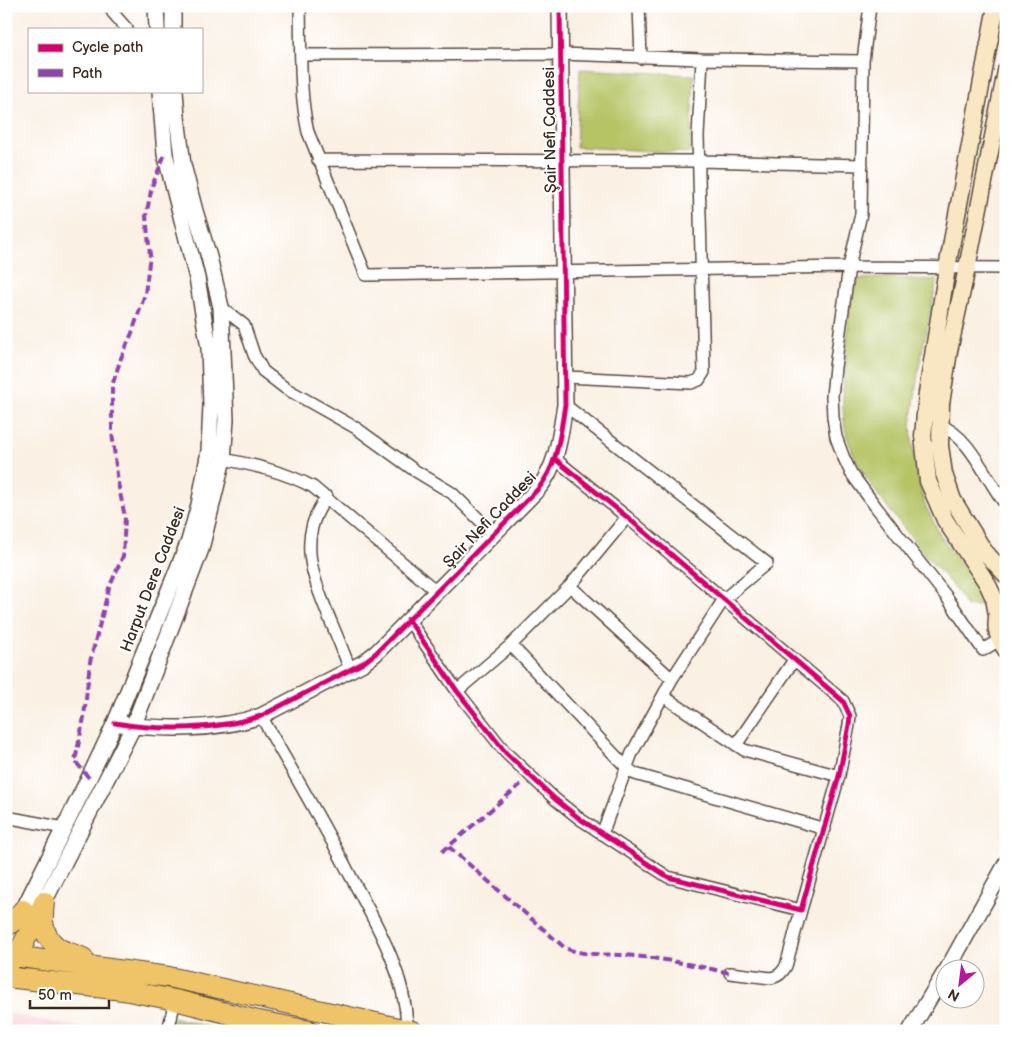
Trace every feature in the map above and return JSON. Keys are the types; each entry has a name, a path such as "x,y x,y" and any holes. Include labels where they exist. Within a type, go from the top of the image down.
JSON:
{"highway":[{"path":"44,902 10,958 169,977 410,1030"},
{"path":"44,902 42,919 44,931 57,947 104,968"},
{"path":"6,927 17,918 22,910"},
{"path":"6,977 123,990 310,1031"},
{"path":"254,1020 283,1031"}],"main road":[{"path":"996,6 947,268 927,392 923,436 928,481 945,520 987,583 994,598 997,615"},
{"path":"1006,71 949,351 941,404 940,425 940,445 944,474 953,500 984,551 1006,575"},
{"path":"1002,645 995,628 997,615 1006,600"}],"street":[{"path":"110,6 113,13 126,28"},
{"path":"156,6 157,28"},
{"path":"173,6 173,28"},
{"path":"300,6 305,120 318,160 356,247 366,275 849,267 1006,268"},
{"name":"Şair Nefi Caddesi","path":"115,723 133,726 204,727 226,725 261,716 363,663 376,653 543,482 555,459 565,405 566,377 560,6"},
{"path":"639,6 640,58"},
{"path":"870,6 862,61 861,214 849,267 832,396 832,417 836,437 851,473 946,596 983,650 1002,645"},
{"path":"301,55 561,54 640,58 862,61"},
{"path":"566,377 691,383 699,380 704,372 698,161 702,59"},
{"name":"Harput Dere Caddesi","path":"22,910 115,723 189,541 199,505 209,451 211,405 209,348 197,278 165,154 160,92"},
{"name":"Harput Dere Caddesi","path":"44,902 133,726 201,550 223,459 226,420 221,307 184,165 176,117 176,92"},
{"path":"318,160 698,161 862,165"},
{"path":"221,307 244,325 254,355 263,371 285,388 356,428 414,470 452,493 493,532"},
{"path":"565,405 768,562 724,599 672,679 626,766 602,834"},
{"path":"940,425 952,431 963,440 1004,499"},
{"path":"223,459 254,465 300,480 327,497 436,591"},
{"path":"555,459 627,517 794,660 836,693 843,700 850,716 839,776 786,966 778,976 771,978 730,973"},
{"path":"327,497 316,514 311,529 310,558 319,592 350,669"},
{"path":"457,691 511,645 570,586 627,517"},
{"path":"570,586 672,679"},
{"path":"408,619 457,691 506,753 555,799 602,834 668,877 801,910"},
{"path":"511,645 626,766 640,776 825,829"},
{"path":"736,745 794,660"},
{"path":"663,696 736,745 750,752 839,776"},
{"path":"261,716 319,817 377,927 402,987 410,1030"},
{"path":"6,817 64,828"},
{"path":"953,960 1006,864"},
{"path":"910,1031 934,991"},
{"path":"168,1031 175,1000"}],"shaded area":[{"path":"6,1013 98,1031 6,1031"}],"green space":[{"path":"580,69 694,75 690,153 576,147"},
{"path":"860,279 937,280 919,367 911,426 915,469 925,505 942,538 979,589 982,605 966,607 953,586 890,511 867,479 850,445 845,428 844,376 848,320 853,292"},
{"path":"171,1016 222,1031 168,1031"}],"marked path":[{"path":"89,778 75,761 84,717 90,662 109,588 123,556 125,517 118,483 112,432 112,386 145,294 150,255 146,216 152,186 165,154"},
{"path":"442,852 521,784"},
{"path":"449,847 565,948 590,954 625,955 658,959 730,973"}],"cycle path":[{"path":"115,723 132,726 189,728 244,721 261,716 363,663 376,653 545,480 554,460 560,438 565,405 560,6"},
{"path":"408,619 457,691 506,753 555,799 580,819 668,877 801,910 839,776 850,716 843,701 627,517 555,459"}]}
